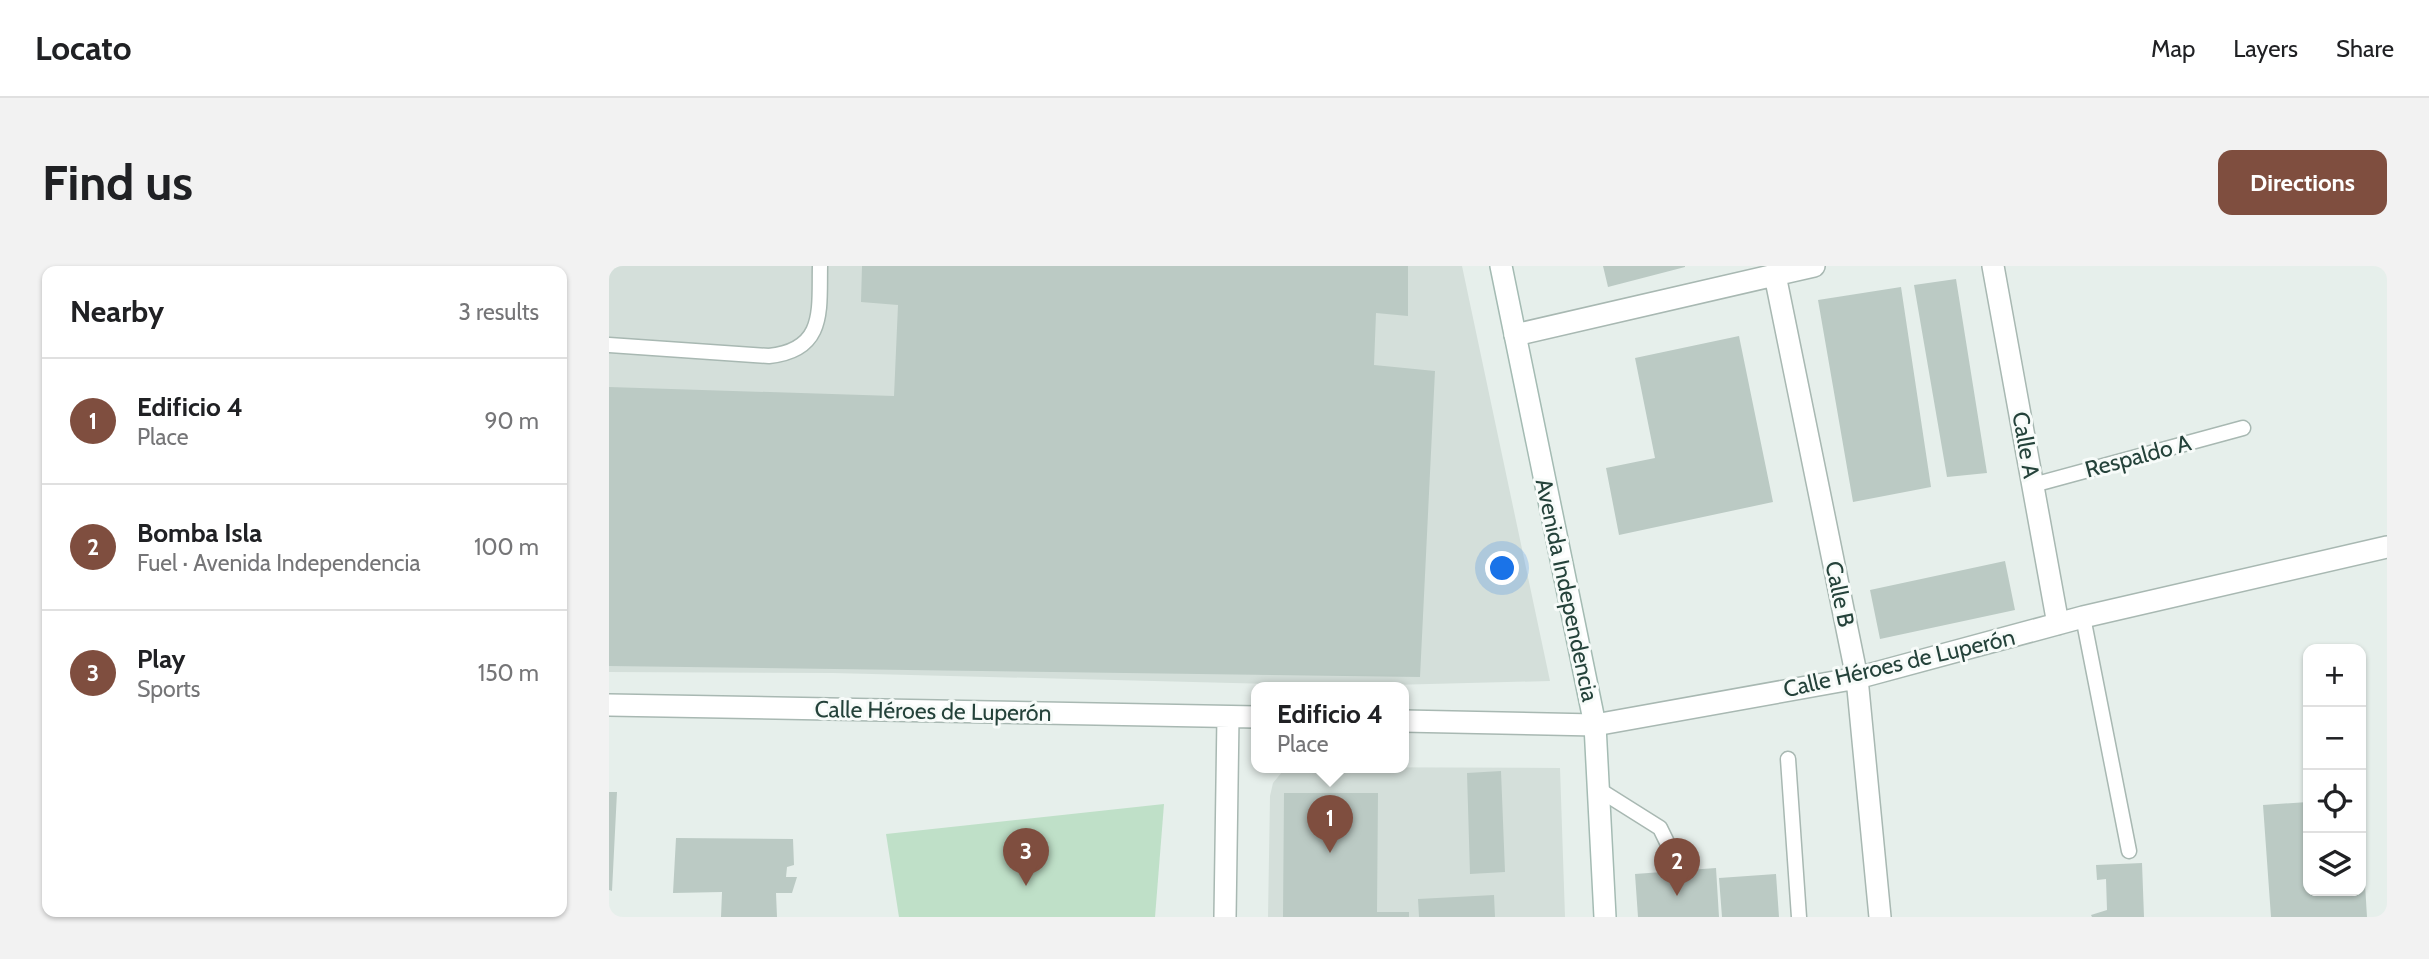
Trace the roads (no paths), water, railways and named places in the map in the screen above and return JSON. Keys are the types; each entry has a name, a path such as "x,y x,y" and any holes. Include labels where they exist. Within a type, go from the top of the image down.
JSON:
{"street":[{"name":"Avenida Independencia","path":"1501,266 1595,725 1605,917"},
{"path":"1515,335 1814,266"},
{"name":"Calle A","path":"1993,266 2058,624"},
{"name":"Calle B","path":"1775,275 1857,678 1880,917"},
{"name":"Calle Héroes de Luperón","path":"1409,721 1595,725 1857,678 2083,617 2387,547"},
{"name":"Calle Héroes de Luperón","path":"609,705 1251,717"},
{"path":"1225,917 1228,717"}],"lane":[{"path":"609,345 769,356 786,354 807,341 819,322 820,266"},
{"name":"Respaldo A","path":"2033,485 2243,428"},
{"path":"2083,617 2129,851"},
{"path":"1788,758 1799,917"},
{"path":"1598,789 1660,828 1681,871"}],"place":[{"name":"Edificio 4","path":"1330,853"},
{"name":"Play","path":"1026,886"},
{"name":"Bomba Isla","path":"1677,896"}]}
